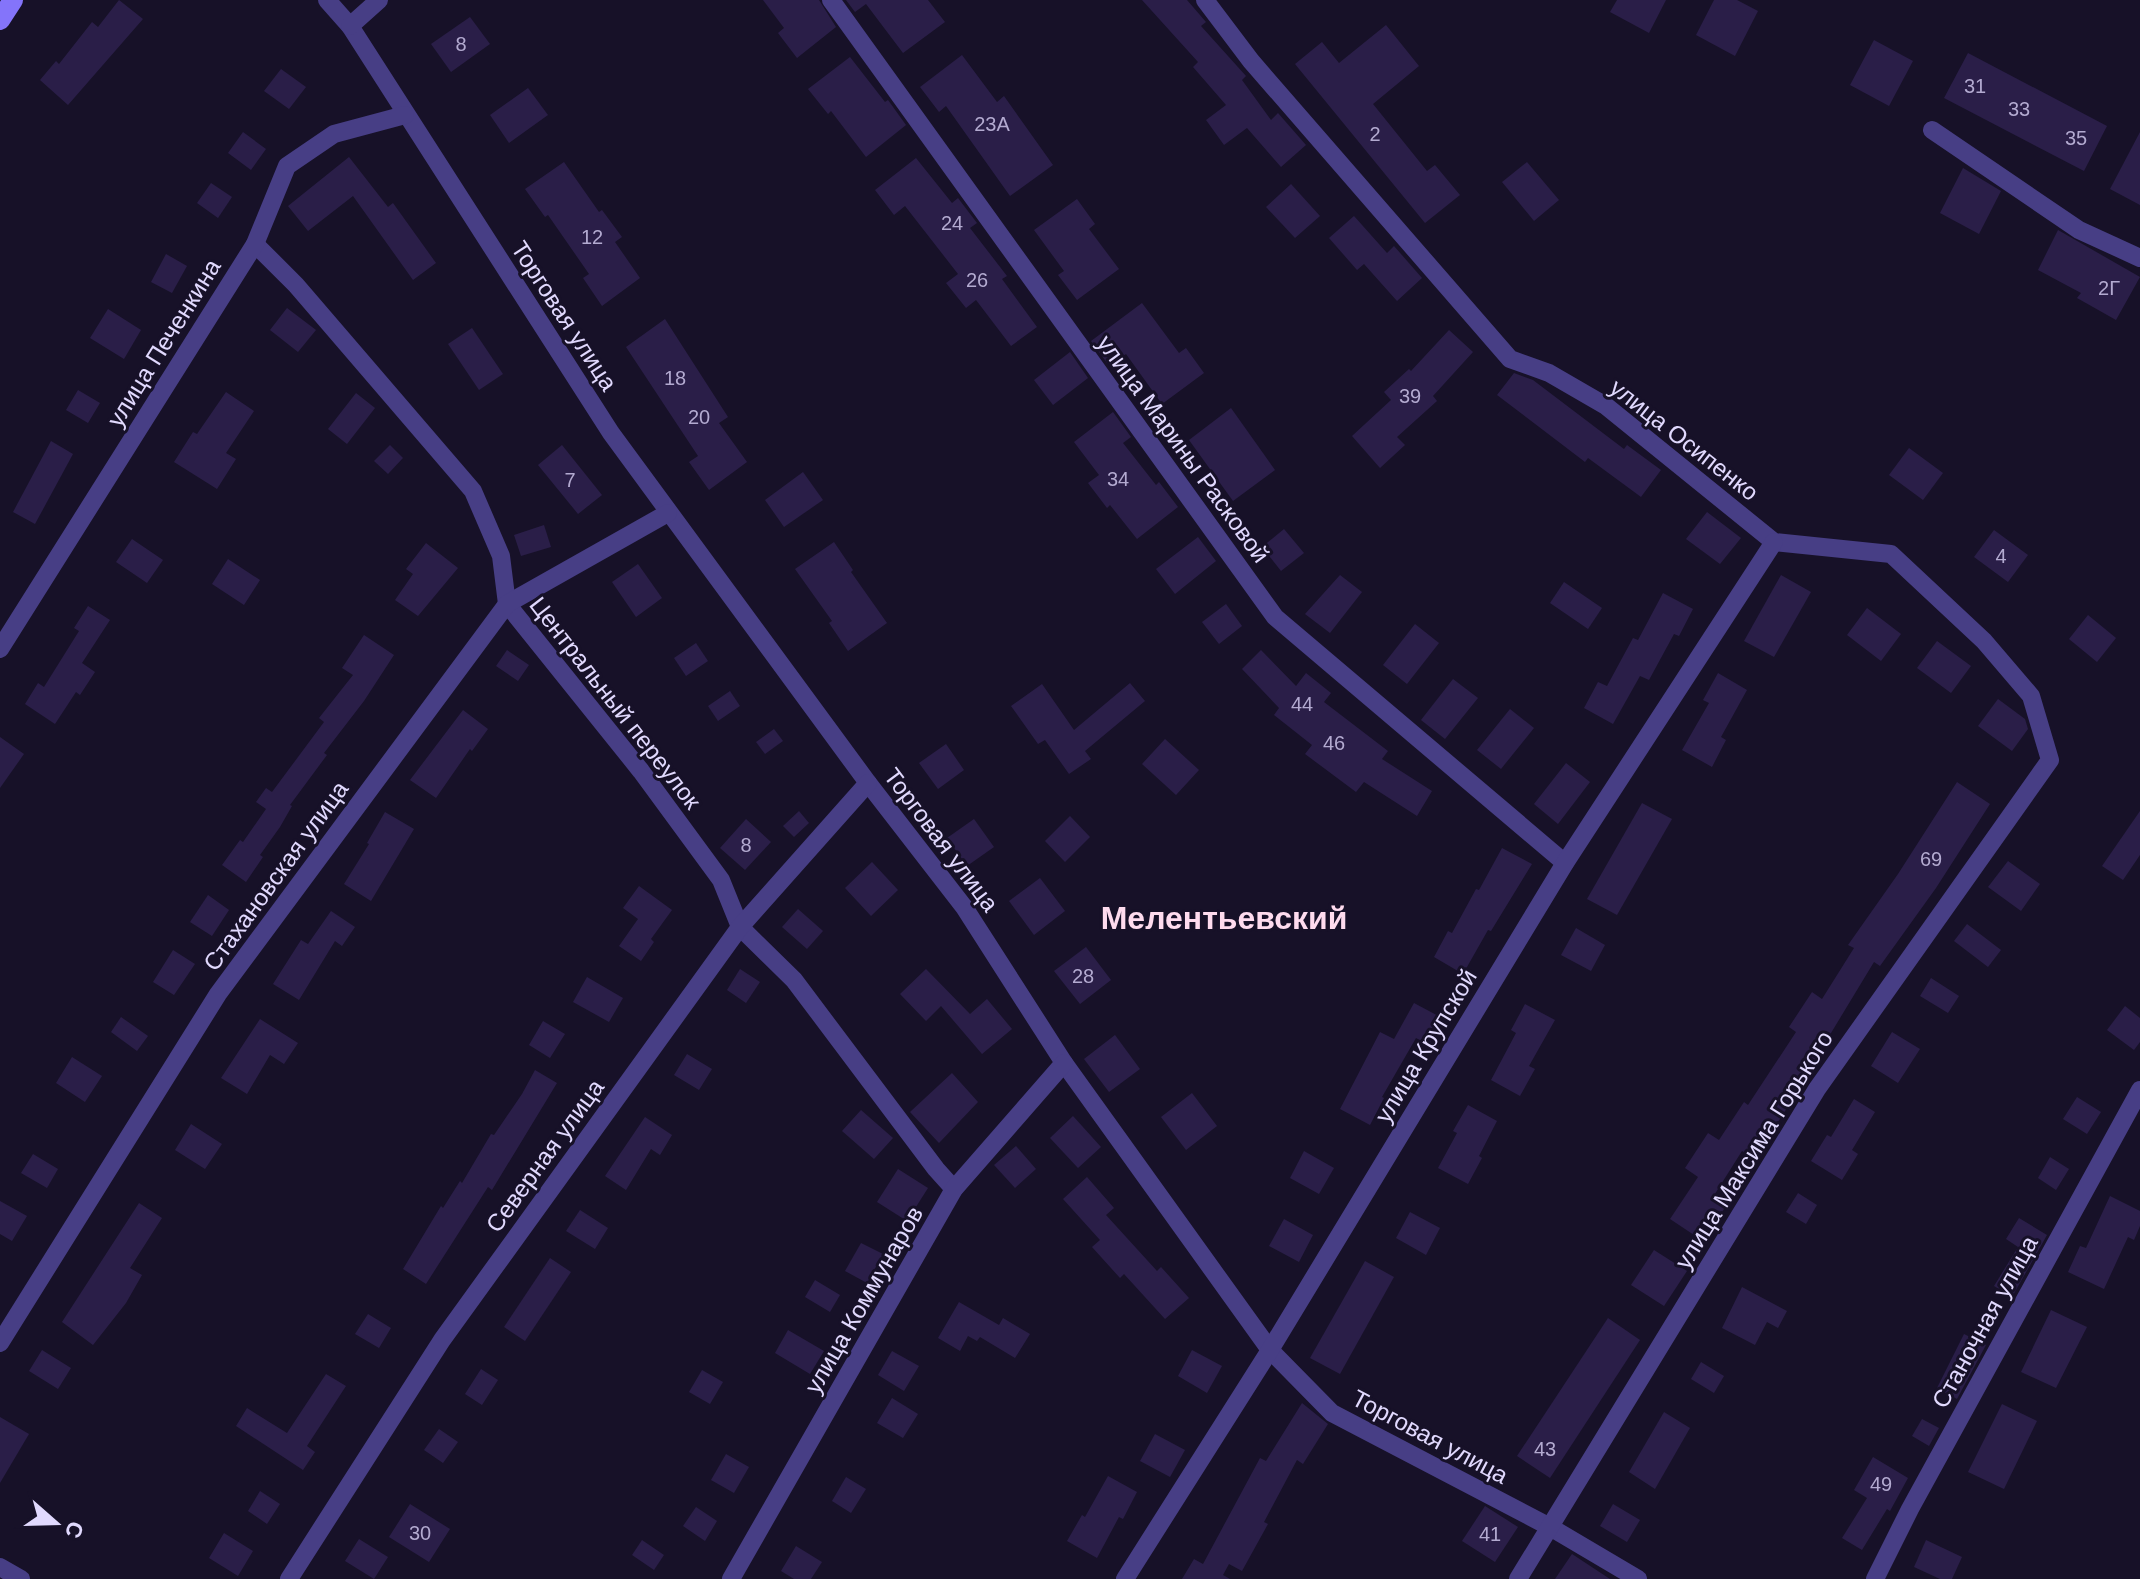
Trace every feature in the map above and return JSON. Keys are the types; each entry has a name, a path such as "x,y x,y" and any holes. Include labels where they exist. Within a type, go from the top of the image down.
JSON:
{"street":[{"path":"0,20 13,0"},
{"name":"Торговая улица","path":"327,0 350,26 611,433 868,783 964,907 1064,1063 1270,1350 1332,1413 1550,1527 1638,1579"},
{"path":"350,26 379,0"},
{"name":"улица Марины Расковой","path":"831,0 1275,617 1565,863"},
{"name":"улица Осипенко","path":"1205,0 1251,61 1510,359 1549,373 1606,406 1774,542"},
{"name":"улица Печенкина","path":"0,649 255,244 287,166 334,134 405,115"},
{"path":"1932,130 2079,230 2140,258"},
{"name":"Центральный переулок","path":"255,244 296,285 473,491 501,556 507,604 641,771 721,880 740,927 794,980 954,1189"},
{"name":"Стахановская улица","path":"0,1343 218,994 507,604 668,513"},
{"name":"улица Крупской","path":"1125,1579 1270,1350 1565,863 1774,542"},
{"name":"улица Максима Горького","path":"1518,1579 1817,1089 2050,760 2031,696 1984,641 1891,554 1774,542"},
{"name":"Северная улица","path":"289,1579 442,1340 740,927 868,783"},
{"name":"улица Коммунаров","path":"731,1579 954,1189 1064,1063"},
{"name":"Станочная улица","path":"1875,1579 1910,1509 2140,1090"},
{"path":"0,1567 21,1579"}],"building":[{"path":"119,0 143,19 68,105 40,80 56,61 59,64 92,22 98,27"},
{"path":"763,0 819,0 836,27 797,58 778,33 784,28"},
{"path":"846,0 928,0 945,22 903,53 866,4 855,12"},
{"path":"1142,0 1187,0 1206,22 1201,26 1246,76 1242,80 1271,120 1278,113 1306,145 1281,167 1247,128 1224,145 1206,120 1226,105 1193,67 1198,62"},
{"path":"1617,0 1666,0 1649,33 1610,12"},
{"path":"1714,0 1737,0 1758,11 1735,56 1696,35"},
{"path":"470,17 490,44 451,72 431,44"},
{"path":"1386,25 1419,66 1373,104 1427,171 1435,165 1460,195 1425,223 1295,64 1322,42 1339,63"},
{"path":"1874,40 1913,61 1889,106 1850,85"},
{"path":"1968,53 2107,126 2084,171 1944,98"},
{"path":"962,55 997,102 1004,96 1053,165 1010,196 946,106 939,112 920,87"},
{"path":"850,57 906,125 866,157 831,111 828,114 808,89"},
{"path":"281,69 306,87 289,109 264,91"},
{"path":"528,88 548,115 509,143 490,115"},
{"path":"243,132 266,149 251,170 228,153"},
{"path":"2140,132 2140,205 2110,189"},
{"path":"349,157 388,207 393,203 436,263 413,280 353,196 308,231 288,206"},
{"path":"916,158 952,203 958,198 977,223 970,228 1007,276 1002,279 1037,327 1011,346 976,300 966,308 946,283 958,274 905,206 894,215 875,190"},
{"path":"564,162 599,212 602,210 622,237 615,242 640,278 602,306 583,278 589,274 548,215 545,217 525,189"},
{"path":"1527,162 1559,200 1534,221 1502,182"},
{"path":"1963,168 2001,191 1979,234 1940,213"},
{"path":"211,183 232,197 218,218 197,203"},
{"path":"1291,184 1320,216 1295,238 1266,207"},
{"path":"1077,199 1095,224 1089,229 1119,269 1077,300 1058,275 1064,271 1034,230"},
{"path":"1354,216 1387,253 1394,246 1422,278 1397,301 1364,264 1357,270 1329,238"},
{"path":"2058,230 2140,277 2116,320 2077,298 2081,293 2038,270"},
{"path":"166,254 187,266 172,293 151,282"},
{"path":"1142,303 1179,353 1186,348 1204,373 1162,404 1126,354 1119,359 1116,356 1107,363 1091,341"},
{"path":"287,308 316,330 298,352 270,330"},
{"path":"108,309 141,330 124,359 90,338"},
{"path":"665,319 728,417 719,423 747,462 709,490 689,462 698,456 626,347"},
{"path":"472,328 503,374 479,390 448,344"},
{"path":"1449,330 1473,352 1433,396 1437,401 1397,437 1405,445 1380,468 1352,436 1391,400 1384,392 1409,369 1411,371"},
{"path":"1070,352 1088,378 1053,405 1034,380"},
{"path":"1514,373 1533,380 1624,449 1627,445 1661,470 1641,497 1588,458 1585,462 1497,395"},
{"path":"78,390 100,403 88,423 66,410"},
{"path":"226,392 254,411 226,453 236,459 217,489 174,462 193,432 197,434"},
{"path":"356,393 375,408 347,444 328,429"},
{"path":"1231,408 1275,470 1233,501 1189,440"},
{"path":"1113,412 1131,437 1123,443 1178,507 1137,539 1088,483 1099,475 1074,442"},
{"path":"51,441 73,454 35,524 13,512"},
{"path":"390,445 403,458 388,474 374,461"},
{"path":"562,445 602,495 578,514 538,465"},
{"path":"1909,448 1943,473 1923,500 1889,475"},
{"path":"803,472 823,500 784,527 765,500"},
{"path":"1707,512 1741,538 1720,564 1686,539"},
{"path":"544,525 551,547 521,556 514,535"},
{"path":"1284,529 1304,553 1281,571 1262,547"},
{"path":"1994,530 2028,555 2008,582 1974,557"},
{"path":"1198,537 1216,561 1175,594 1156,569"},
{"path":"132,539 163,560 147,583 116,562"},
{"path":"834,542 887,623 848,651 829,623 832,621 795,569"},
{"path":"426,543 458,568 418,616 395,600 413,574 406,569"},
{"path":"228,559 260,580 244,605 212,584"},
{"path":"638,564 662,598 636,617 612,582"},
{"path":"1340,575 1362,592 1330,633 1305,614"},
{"path":"1781,575 1811,592 1774,657 1744,641"},
{"path":"1564,582 1602,608 1588,629 1550,603"},
{"path":"1663,593 1693,609 1679,636 1674,634 1649,680 1640,676 1613,724 1584,708 1598,682 1607,686 1633,638 1638,640"},
{"path":"1226,604 1242,626 1219,644 1202,622"},
{"path":"88,606 110,620 82,663 95,672 80,695 76,692 55,724 25,704 38,683 44,687 79,631 74,628"},
{"path":"1867,608 1901,634 1881,661 1847,635"},
{"path":"2088,615 2116,638 2097,662 2069,639"},
{"path":"1415,624 1439,643 1407,684 1383,665"},
{"path":"364,635 394,655 290,805 246,882 222,865 266,809 256,802 266,788 272,792 324,722 319,718 353,675 342,668"},
{"path":"1937,641 1971,666 1951,693 1917,668"},
{"path":"696,643 708,661 686,676 674,658"},
{"path":"507,650 529,665 518,681 496,666"},
{"path":"1261,650 1296,686 1306,673 1331,693 1324,702 1388,751 1382,759 1432,791 1417,816 1364,782 1356,792 1305,754 1312,745 1274,715 1279,708 1242,669"},
{"path":"1718,673 1747,690 1721,737 1726,740 1712,767 1682,750 1709,703 1703,700"},
{"path":"1453,679 1478,698 1445,739 1421,720"},
{"path":"1130,683 1145,701 1085,751 1091,759 1069,774 1045,740 1038,744 1011,706 1042,684 1074,730"},
{"path":"730,691 740,706 718,721 708,706"},
{"path":"1998,699 2025,719 2028,729 2012,751 1978,726"},
{"path":"1510,709 1534,728 1501,769 1477,750"},
{"path":"463,710 488,729 436,798 410,780"},
{"path":"774,729 783,741 765,754 756,742"},
{"path":"0,737 24,754 0,788"},
{"path":"1165,739 1199,770 1176,795 1142,764"},
{"path":"946,744 964,770 938,789 919,763"},
{"path":"1566,763 1590,782 1558,824 1534,804"},
{"path":"1957,782 1990,804 1936,888 1880,966 1874,962 1808,1071 1813,1074 1790,1110 1787,1108 1754,1159 1742,1151 1713,1197 1726,1206 1703,1241 1670,1219 1698,1177 1685,1168 1708,1133 1719,1140 1744,1102 1748,1105 1796,1032 1789,1027 1812,992 1822,999 1854,948 1848,945"},
{"path":"1642,803 1672,819 1617,915 1587,899"},
{"path":"799,811 809,823 794,837 783,826"},
{"path":"2140,811 2140,855 2123,880 2102,866"},
{"path":"385,812 414,829 371,901 344,884"},
{"path":"1070,816 1090,837 1065,862 1045,841"},
{"path":"746,819 771,842 745,870 720,848"},
{"path":"974,819 994,847 967,866 947,838"},
{"path":"1502,848 1532,864 1463,974 1434,957 1448,931 1452,933 1476,889 1479,890"},
{"path":"2008,861 2040,884 2021,911 1988,887"},
{"path":"872,862 898,890 871,916 845,888"},
{"path":"1040,878 1065,911 1034,935 1009,901"},
{"path":"639,886 672,910 651,939 654,942 641,961 619,946 638,919 623,908"},
{"path":"208,895 229,910 212,936 190,922"},
{"path":"798,909 823,931 807,949 782,927"},
{"path":"331,911 355,927 342,946 335,941 299,1000 273,984 301,940 308,944"},
{"path":"1967,924 2001,950 1988,967 1954,941"},
{"path":"1576,928 1605,945 1591,971 1561,955"},
{"path":"1086,947 1111,980 1080,1004 1054,971"},
{"path":"173,950 195,964 174,995 153,982"},
{"path":"740,969 760,982 746,1003 727,990"},
{"path":"926,969 970,1014 987,999 1012,1029 982,1054 941,1006 926,1021 900,994"},
{"path":"587,977 623,998 609,1022 573,1002"},
{"path":"1931,978 1959,996 1948,1013 1920,996"},
{"path":"1414,1003 1444,1019 1429,1045 1416,1038 1382,1097 1370,1125 1340,1109 1380,1032 1394,1039"},
{"path":"1525,1004 1555,1020 1529,1066 1535,1069 1520,1096 1491,1080 1516,1033 1511,1030"},
{"path":"2125,1006 2140,1018 2140,1042 2134,1050 2107,1030"},
{"path":"121,1017 148,1036 137,1051 111,1032"},
{"path":"260,1019 298,1043 284,1064 270,1055 247,1094 221,1078"},
{"path":"543,1021 565,1034 550,1058 529,1045"},
{"path":"1892,1032 1920,1049 1898,1083 1871,1066"},
{"path":"1115,1035 1140,1069 1109,1092 1084,1059"},
{"path":"687,1054 712,1069 699,1090 674,1075"},
{"path":"72,1057 102,1076 85,1102 56,1083"},
{"path":"535,1070 557,1083 492,1190 488,1187 426,1284 403,1269 441,1206 443,1208 460,1181 462,1183"},
{"path":"952,1073 978,1102 939,1143 910,1112"},
{"path":"1192,1093 1217,1126 1186,1150 1161,1117"},
{"path":"2077,1097 2101,1112 2087,1134 2063,1119"},
{"path":"1854,1099 1875,1112 1852,1150 1858,1154 1842,1180 1811,1161 1827,1135 1831,1137"},
{"path":"1468,1105 1497,1121 1468,1184 1438,1168"},
{"path":"861,1110 893,1138 874,1159 842,1131"},
{"path":"1073,1116 1101,1147 1078,1168 1050,1138"},
{"path":"645,1117 672,1135 660,1155 651,1149 626,1190 605,1176"},
{"path":"191,1124 222,1144 205,1169 175,1150"},
{"path":"1016,1146 1036,1169 1015,1188 994,1165"},
{"path":"1304,1151 1334,1168 1319,1194 1290,1178"},
{"path":"33,1154 58,1169 47,1188 21,1173"},
{"path":"2050,1157 2069,1169 2056,1190 2038,1178"},
{"path":"898,1169 928,1188 907,1221 877,1202"},
{"path":"1087,1177 1114,1208 1106,1215 1157,1271 1161,1267 1189,1298 1165,1319 1124,1274 1120,1278 1092,1247 1100,1240 1063,1199"},
{"path":"1798,1193 1817,1205 1806,1224 1786,1212"},
{"path":"2110,1196 2140,1211 2140,1226 2134,1240 2128,1237 2104,1289 2068,1272 2080,1246 2086,1248"},
{"path":"0,1201 27,1216 12,1241 0,1234"},
{"path":"139,1203 162,1218 130,1268 142,1275 126,1303 93,1345 62,1322"},
{"path":"580,1210 608,1228 595,1249 566,1231"},
{"path":"1410,1212 1440,1228 1426,1255 1396,1238"},
{"path":"2019,1218 2047,1235 2012,1297 1994,1286 2018,1247 2006,1239"},
{"path":"1284,1219 1313,1235 1299,1262 1269,1246"},
{"path":"861,1243 883,1254 867,1283 845,1271"},
{"path":"1654,1250 1687,1271 1664,1306 1631,1285"},
{"path":"550,1258 571,1272 525,1341 504,1327"},
{"path":"1365,1261 1394,1277 1340,1374 1310,1358"},
{"path":"815,1280 840,1295 830,1312 805,1297"},
{"path":"1742,1287 1787,1311 1778,1328 1767,1322 1755,1345 1722,1328"},
{"path":"959,1302 999,1325 1003,1318 1030,1334 1015,1358 980,1337 977,1341 968,1336 960,1351 938,1338"},
{"path":"2051,1310 2087,1327 2056,1388 2021,1372"},
{"path":"368,1314 391,1328 379,1348 355,1334"},
{"path":"1608,1318 1640,1340 1550,1478 1517,1456"},
{"path":"788,1330 824,1351 810,1374 775,1353"},
{"path":"1964,1334 1986,1345 1957,1399 1937,1388"},
{"path":"42,1350 71,1368 58,1389 29,1371"},
{"path":"1192,1350 1222,1366 1207,1393 1178,1376"},
{"path":"892,1351 919,1366 904,1391 878,1375"},
{"path":"1701,1362 1724,1376 1714,1393 1691,1379"},
{"path":"481,1369 498,1380 482,1405 465,1394"},
{"path":"702,1370 723,1382 710,1404 689,1392"},
{"path":"326,1374 346,1386 307,1446 315,1452 303,1470 236,1426 247,1408 287,1433"},
{"path":"892,1398 918,1414 903,1438 877,1423"},
{"path":"1302,1403 1328,1424 1303,1464 1297,1460 1264,1522 1268,1524 1242,1571 1229,1564 1223,1575 1230,1579 1182,1579 1194,1559 1203,1564 1260,1458 1266,1461"},
{"path":"2002,1404 2037,1421 2004,1489 1968,1472"},
{"path":"1664,1412 1690,1428 1655,1489 1629,1472"},
{"path":"0,1417 29,1434 0,1483"},
{"path":"1922,1419 1939,1428 1929,1446 1912,1436"},
{"path":"439,1429 458,1442 443,1463 424,1450"},
{"path":"1155,1434 1185,1450 1170,1477 1140,1461"},
{"path":"726,1454 749,1467 734,1493 711,1480"},
{"path":"1873,1457 1908,1478 1890,1511 1887,1509 1862,1550 1842,1538 1867,1498 1854,1490"},
{"path":"1108,1476 1137,1492 1123,1519 1119,1517 1097,1558 1067,1541 1082,1515 1085,1517"},
{"path":"846,1477 866,1489 851,1513 832,1501"},
{"path":"260,1491 280,1504 267,1524 248,1511"},
{"path":"410,1504 450,1529 429,1562 389,1537"},
{"path":"1613,1504 1640,1520 1627,1542 1600,1526"},
{"path":"1485,1506 1518,1527 1495,1562 1462,1541"},
{"path":"696,1507 717,1521 705,1541 683,1526"},
{"path":"224,1533 253,1551 238,1576 209,1558"},
{"path":"359,1539 388,1557 374,1579 345,1561"},
{"path":"642,1540 664,1555 654,1570 632,1555"},
{"path":"1926,1540 1962,1557 1952,1579 1940,1579 1914,1567"},
{"path":"796,1546 822,1562 811,1579 794,1579 781,1571"},
{"path":"1572,1554 1610,1579 1555,1579"}],"district":[{"name":"Мелентьевский","path":"1224,918"}]}
